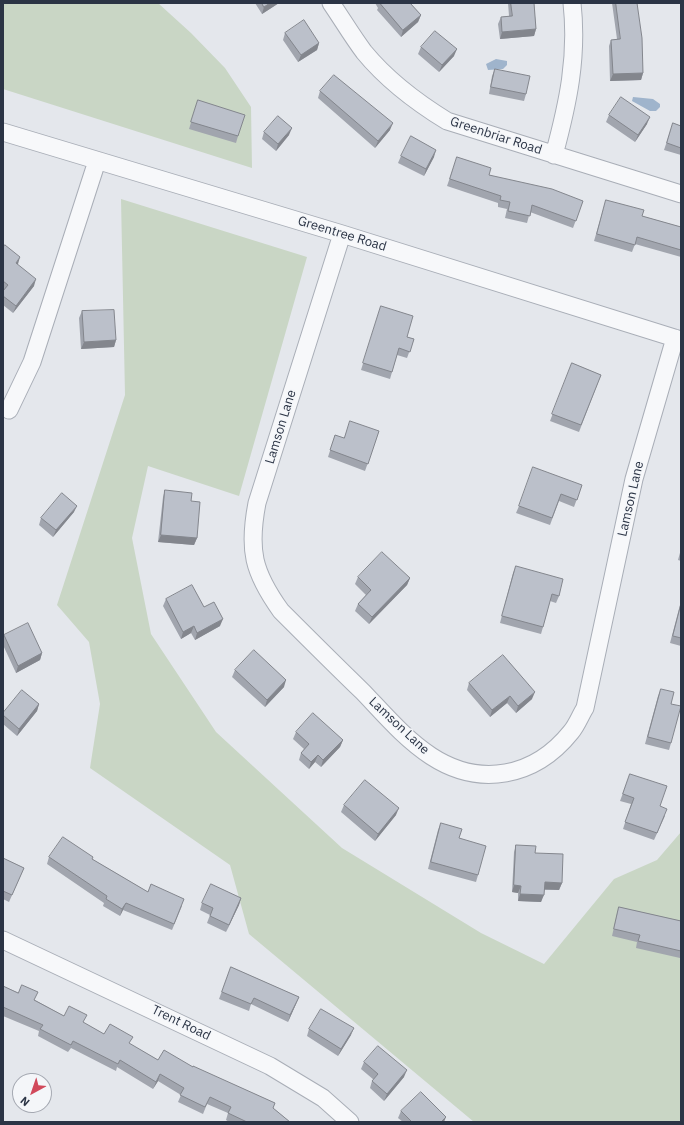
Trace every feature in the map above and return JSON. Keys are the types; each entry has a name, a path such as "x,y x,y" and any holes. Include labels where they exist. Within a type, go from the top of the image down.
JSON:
{"street":[{"name":"Greenbriar Road","path":"331,3 364,51 375,64 400,88 447,121 681,194"},
{"path":"554,155 572,74 574,47 572,3"},
{"name":"Greentree Road","path":"3,132 342,234 678,339"},
{"path":"9,410 32,362 97,161"},
{"name":"Lamson Lane","path":"342,234 258,503 252,529 253,554 259,575 269,594 281,611 415,744 450,767 472,774 494,775 515,772 536,763 555,749 572,731 585,708 634,479 678,339"},
{"name":"Trent Road","path":"3,940 270,1066 323,1098 350,1122"}],"green space":[{"path":"3,3 158,3 191,33 225,68 251,107 252,168 3,89"},
{"path":"121,199 307,257 239,496 148,466 132,538 151,634 216,732 342,848 481,933 544,964 614,879 657,860 681,832 681,1122 474,1122 249,934 230,865 90,768 100,704 89,642 57,605 125,395"}],"water":[{"path":"496,59 507,61 507,65 503,69 488,70 486,64"},
{"path":"633,97 653,99 660,104 660,107 656,111 650,111 632,101"}],"building":[{"path":"262,3 270,3 264,7"},
{"path":"380,3 410,3 421,15 403,30"},
{"path":"511,3 534,3 536,29 502,32 501,17 512,16"},
{"path":"616,3 637,3 642,38 643,73 613,74 611,40 620,39"},
{"path":"304,20 319,43 301,55 285,33"},
{"path":"435,31 457,49 442,65 421,47"},
{"path":"495,69 530,76 526,94 491,87"},
{"path":"334,75 393,123 378,141 320,91"},
{"path":"621,97 650,117 638,135 609,115"},
{"path":"198,100 245,115 238,136 191,122"},
{"path":"278,116 292,128 278,144 264,132"},
{"path":"673,123 681,126 681,148 667,143"},
{"path":"411,136 436,150 426,169 401,156"},
{"path":"457,157 491,168 489,175 552,189 583,201 576,221 532,205 530,216 508,211 510,202 500,200 501,196 450,179"},
{"path":"606,200 644,210 642,216 681,227 681,250 637,237 635,245 597,234"},
{"path":"5,245 20,257 16,263 36,279 16,306 3,296 3,291 8,285 3,281 3,248"},
{"path":"381,306 413,316 407,337 414,339 410,352 399,348 392,372 363,363"},
{"path":"114,310 116,340 84,342 82,311"},
{"path":"572,363 601,375 581,425 552,414"},
{"path":"350,421 379,431 368,464 330,450 335,435 344,438"},
{"path":"533,467 582,485 577,500 561,494 552,518 519,506"},
{"path":"165,490 192,493 191,501 200,502 197,538 161,535"},
{"path":"62,493 77,506 56,530 41,518"},
{"path":"382,552 410,578 372,617 358,604 371,590 358,577"},
{"path":"516,566 563,579 559,596 552,594 543,627 502,616"},
{"path":"192,585 204,607 214,602 223,619 197,633 194,626 183,632 166,599"},
{"path":"681,604 681,638 673,636"},
{"path":"28,623 42,653 18,666 4,635"},
{"path":"254,650 286,680 267,700 235,670"},
{"path":"503,655 535,692 518,706 510,696 492,710 469,683"},
{"path":"661,689 674,692 671,704 681,706 671,743 648,737"},
{"path":"22,690 39,704 19,729 3,715 3,713"},
{"path":"313,713 343,740 323,760 318,755 311,762 301,753 309,744 296,732"},
{"path":"630,774 667,786 660,806 667,809 657,833 625,822 634,798 623,794"},
{"path":"365,780 399,808 378,834 344,805"},
{"path":"441,823 462,829 459,838 486,846 478,875 431,862"},
{"path":"63,837 93,857 92,859 148,892 151,884 184,899 174,924 126,903 122,909 106,899 107,896 49,857"},
{"path":"516,845 536,846 535,853 563,854 562,883 545,882 544,895 520,894 521,886 514,885"},
{"path":"3,858 24,868 12,895 3,891"},
{"path":"211,884 241,898 229,925 210,916 213,908 202,903"},
{"path":"619,907 681,921 681,951 638,941 640,935 614,929"},
{"path":"231,967 299,997 290,1015 254,998 251,1004 222,992"},
{"path":"22,985 38,992 34,1000 64,1016 69,1006 87,1015 83,1022 104,1034 110,1024 133,1037 129,1043 158,1060 164,1050 193,1067 275,1103 273,1108 290,1122 247,1122 228,1113 231,1107 210,1097 205,1107 180,1095 184,1088 160,1074 156,1082 120,1060 118,1064 73,1041 71,1045 40,1029 43,1025 3,1007 3,986 18,993"},
{"path":"321,1009 354,1028 341,1049 309,1029"},
{"path":"378,1046 407,1070 387,1094 372,1081 378,1074 364,1062"},
{"path":"421,1092 446,1117 441,1122 412,1122 401,1111"}]}
